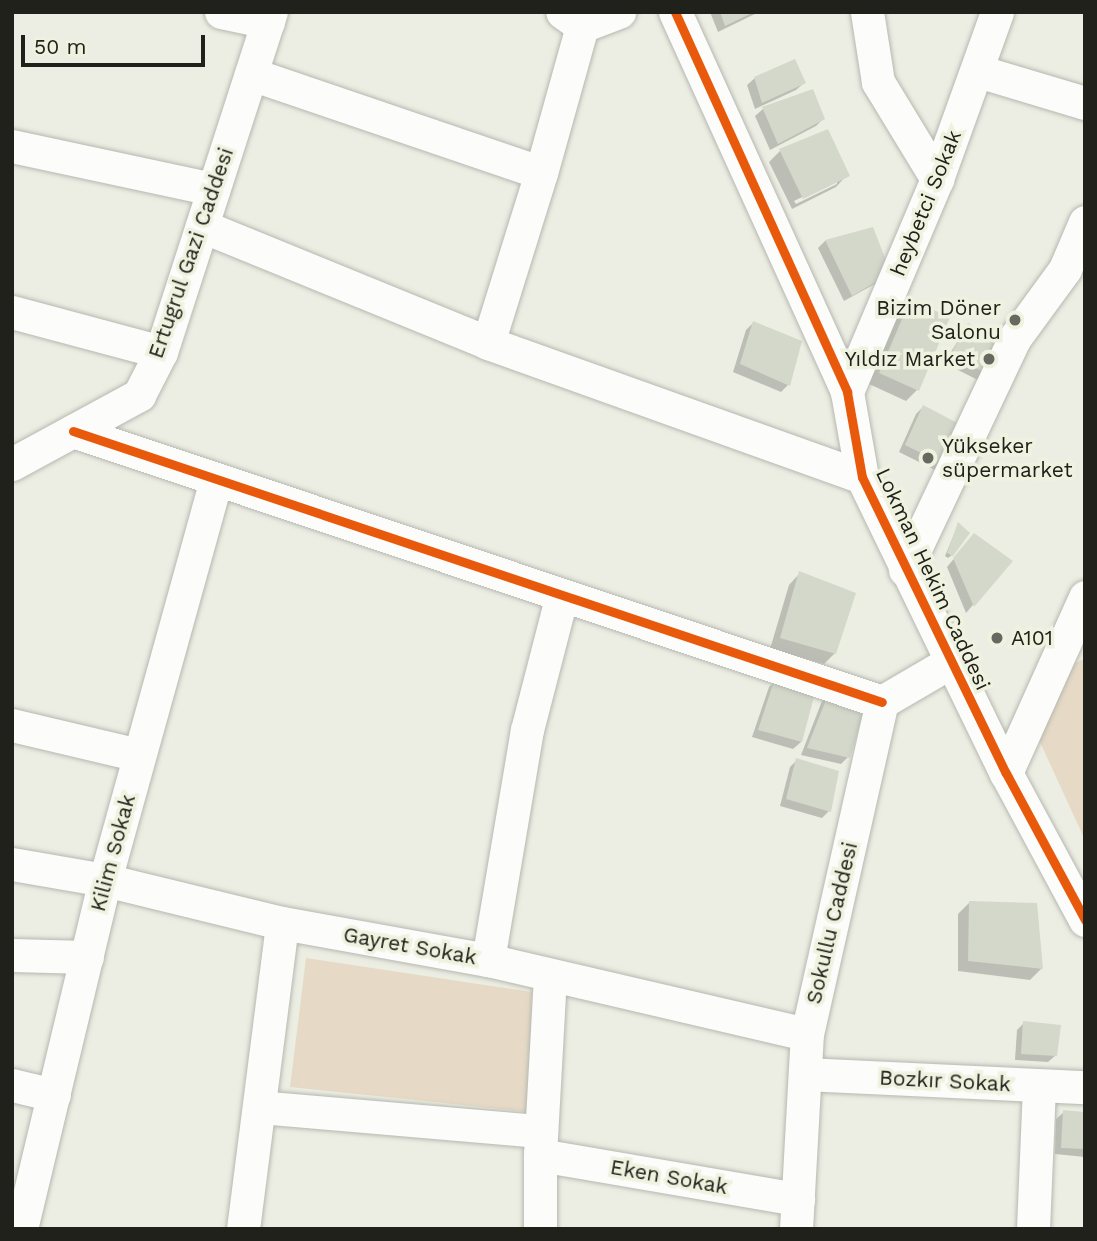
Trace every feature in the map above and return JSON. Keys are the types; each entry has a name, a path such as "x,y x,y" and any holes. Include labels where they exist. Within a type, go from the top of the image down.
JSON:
{"street":[{"path":"221,12 270,17"},
{"path":"488,343 541,173 572,19 619,12"},
{"name":"Lokman Hekim Caddesi","path":"675,12 847,392 862,477 1006,774 1085,920"},
{"path":"867,12 878,82 937,179"},
{"name":"heybetci Sokak","path":"847,392 937,179 997,12"},
{"name":"Ertugrul Gazi Caddesi","path":"12,464 139,395 161,352 270,17"},
{"path":"978,71 1085,103"},
{"path":"251,74 541,173"},
{"path":"12,146 214,189"},
{"path":"905,570 1014,339 1075,275 1085,222"},
{"path":"202,226 488,343 862,477"},
{"path":"12,312 161,352"},
{"path":"73,431 882,702 952,661"},
{"name":"Kilim Sokak","path":"21,1229 105,880 216,479"},
{"path":"488,960 527,730 562,595"},
{"path":"1006,774 1083,607"},
{"name":"Sokullu Caddesi","path":"797,1214 807,1034 882,702"},
{"path":"12,724 139,755"},
{"name":"Gayret Sokak","path":"12,864 105,880 282,923 488,960 807,1034"},
{"path":"243,1229 282,923"},
{"path":"12,955 87,957"},
{"path":"541,1229 541,1143 550,976"},
{"name":"Bozkır Sokak","path":"805,1074 1085,1087"},
{"path":"12,1085 54,1094"},
{"path":"1032,1229 1039,1086"},
{"name":"Eken Sokak","path":"259,1107 541,1143 797,1214"}],"shaded area":[{"path":"1085,659 1085,840 1039,740 1072,664"},
{"path":"306,958 532,992 529,1112 290,1087"}],"building":[{"path":"720,12 754,12 725,26"},
{"path":"795,59 806,83 762,103 754,77"},
{"path":"813,89 825,119 778,144 762,107"},
{"path":"828,129 850,176 803,199 779,149"},
{"path":"873,227 891,273 852,296 825,240"},
{"path":"910,300 950,317 919,391 879,373"},
{"path":"753,321 802,341 790,386 740,364"},
{"path":"968,323 1002,339 988,374 950,356"},
{"path":"923,405 965,427 944,464 905,445"},
{"path":"958,522 970,533 953,556 947,553"},
{"path":"974,533 1013,561 974,607 953,558"},
{"path":"799,571 856,593 836,654 780,638"},
{"path":"775,678 815,693 802,742 758,730"},
{"path":"829,692 866,705 850,758 807,748"},
{"path":"796,758 839,771 831,812 786,799"},
{"path":"969,901 1037,903 1043,969 968,961"},
{"path":"1023,1021 1061,1025 1057,1056 1021,1054"},
{"path":"1063,1110 1085,1112 1085,1149 1061,1148"}],"cycle path":[{"path":"675,12 847,392 862,477 1006,773 1085,920"},
{"path":"73,431 882,702"}],"place":[{"name":"Bizim Döner Salonu","path":"1015,320"},
{"name":"Yıldız Market","path":"989,359"},
{"name":"Yükseker süpermarket","path":"928,458"},
{"name":"A101","path":"997,638"}]}
